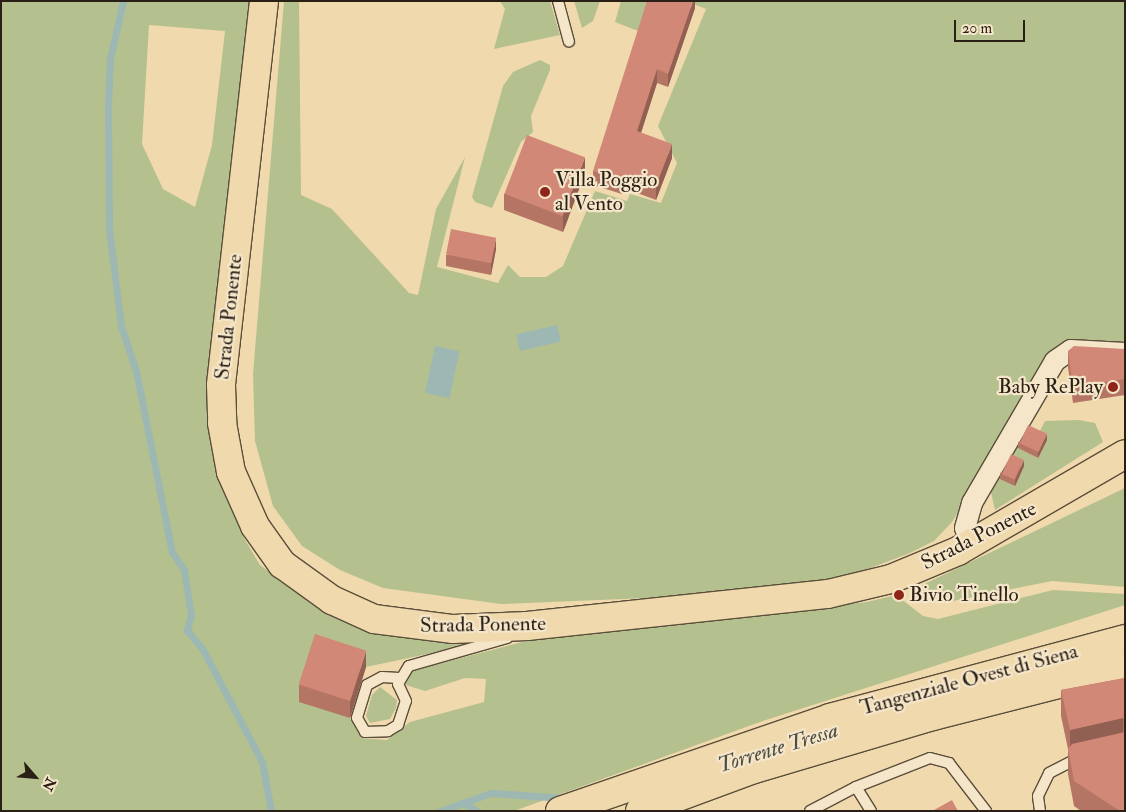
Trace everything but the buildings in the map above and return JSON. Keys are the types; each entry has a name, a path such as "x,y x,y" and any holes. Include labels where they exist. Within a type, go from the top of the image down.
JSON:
{"main road":[{"name":"Strada Ponente","path":"264,1 221,385 231,472 255,526 282,564 332,600 374,619 407,626 527,626 828,594 890,579 972,544 1125,454"},
{"name":"Tangenziale Ovest di Siena","path":"560,811 856,710 1125,639"},
{"name":"Tangenziale Ovest di Siena","path":"640,811 754,769 914,721 1125,666"}],"street":[{"path":"972,544 965,528 972,503 1055,361 1071,350 1125,353"}],"lane":[{"path":"558,1 570,42"},
{"path":"399,678 409,666 512,637 527,626"},
{"path":"382,677 399,678 406,700 398,726 388,731 365,732 357,718 367,685 382,677"},
{"path":"1040,811 1038,796 1049,774 1065,762 1095,755"},
{"path":"810,811 856,786 938,758 958,772 986,811"},
{"path":"856,786 871,811"}],"green space":[{"path":"1,1 251,1 207,380 212,451 221,480 244,538 260,565 320,610 349,623 489,641 366,667 315,651 361,738 387,740 410,722 484,702 486,679 465,678 425,691 406,685 407,672 534,639 867,602 896,595 923,616 938,619 1053,590 1125,594 1125,605 760,722 514,811 1,811","holes":["149,25 225,31 212,145 195,207 163,189 142,144"]},
{"path":"284,1 299,1 301,195 332,209 409,293 418,295 436,209 465,157 437,267 498,283 508,265 520,277 546,277 563,266 595,191 627,201 630,194 661,203 677,163 658,126 706,9 686,1 1125,1 1125,346 1058,349 952,522 934,541 910,553 852,575 744,594 501,604 383,588 340,570 302,546 273,506 255,441 253,374"},
{"path":"500,1 550,1 560,35 494,49 505,9"},
{"path":"574,1 600,1 593,21 582,28"},
{"path":"621,1 648,1 638,31 615,22"},
{"path":"540,60 550,65 550,70 531,116 533,132 521,142 492,208 475,202 472,197 503,86 513,72"},
{"path":"1079,420 1095,423 1103,442 995,510 990,488 1023,434 1017,447 1038,458 1038,435 1045,421"},
{"path":"1125,488 1125,587 1052,581 948,602 922,595 918,587"},
{"path":"380,687 397,700 396,708 390,719 370,723 366,716 372,695"}],"water":[{"path":"557,325 561,342 520,351 516,334"},
{"path":"435,346 459,351 449,398 425,393"}],"waterway":[{"path":"123,1 110,59 108,105 109,229 121,326 136,371 172,552 184,570 191,615 187,630 203,650 262,762 271,811"},
{"name":"Torrente Tressa","path":"440,811 491,793 564,798"},
{"path":"463,803 477,811"}],"place":[{"name":"Villa Poggio al Vento","path":"545,192"},
{"name":"Baby RePlay","path":"1113,387"},
{"name":"Bivio Tinello","path":"899,595"}]}
